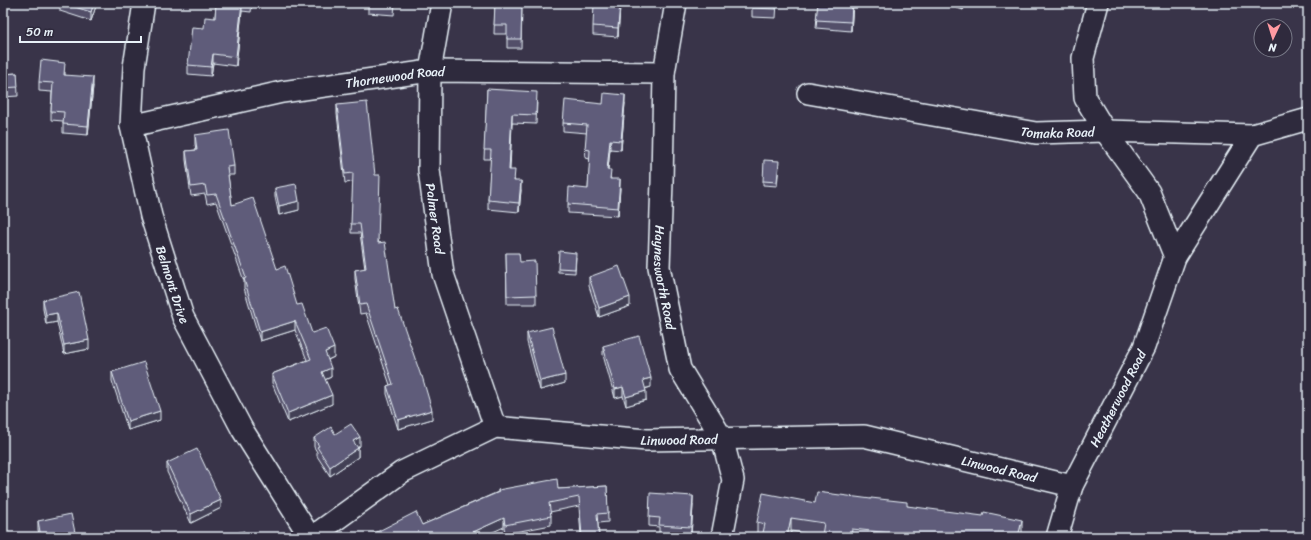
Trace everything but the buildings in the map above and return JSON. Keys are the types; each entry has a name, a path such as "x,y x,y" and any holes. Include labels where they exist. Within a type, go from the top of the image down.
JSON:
{"street":[{"name":"Belmont Drive","path":"144,3 134,67 131,126 151,216 183,317 242,429 311,537"},
{"name":"Palmer Road","path":"442,3 430,71 429,170 443,274 495,427"},
{"name":"Haynesworth Road","path":"676,3 664,73 659,267 680,369 722,438 733,480 722,537"},
{"path":"1098,3 1083,58 1085,98 1105,131 1149,192 1175,257"},
{"name":"Thornewood Road","path":"131,126 282,92 430,71 664,73"},
{"name":"Tomaka Road","path":"808,92 1036,132 1105,131 1252,135 1308,119"},
{"name":"Heatherwood Road","path":"1057,537 1072,486 1144,346 1175,257 1252,135"},
{"path":"311,537 402,472 495,427"},
{"name":"Linwood Road","path":"495,427 647,440 864,436 1072,486"}]}
